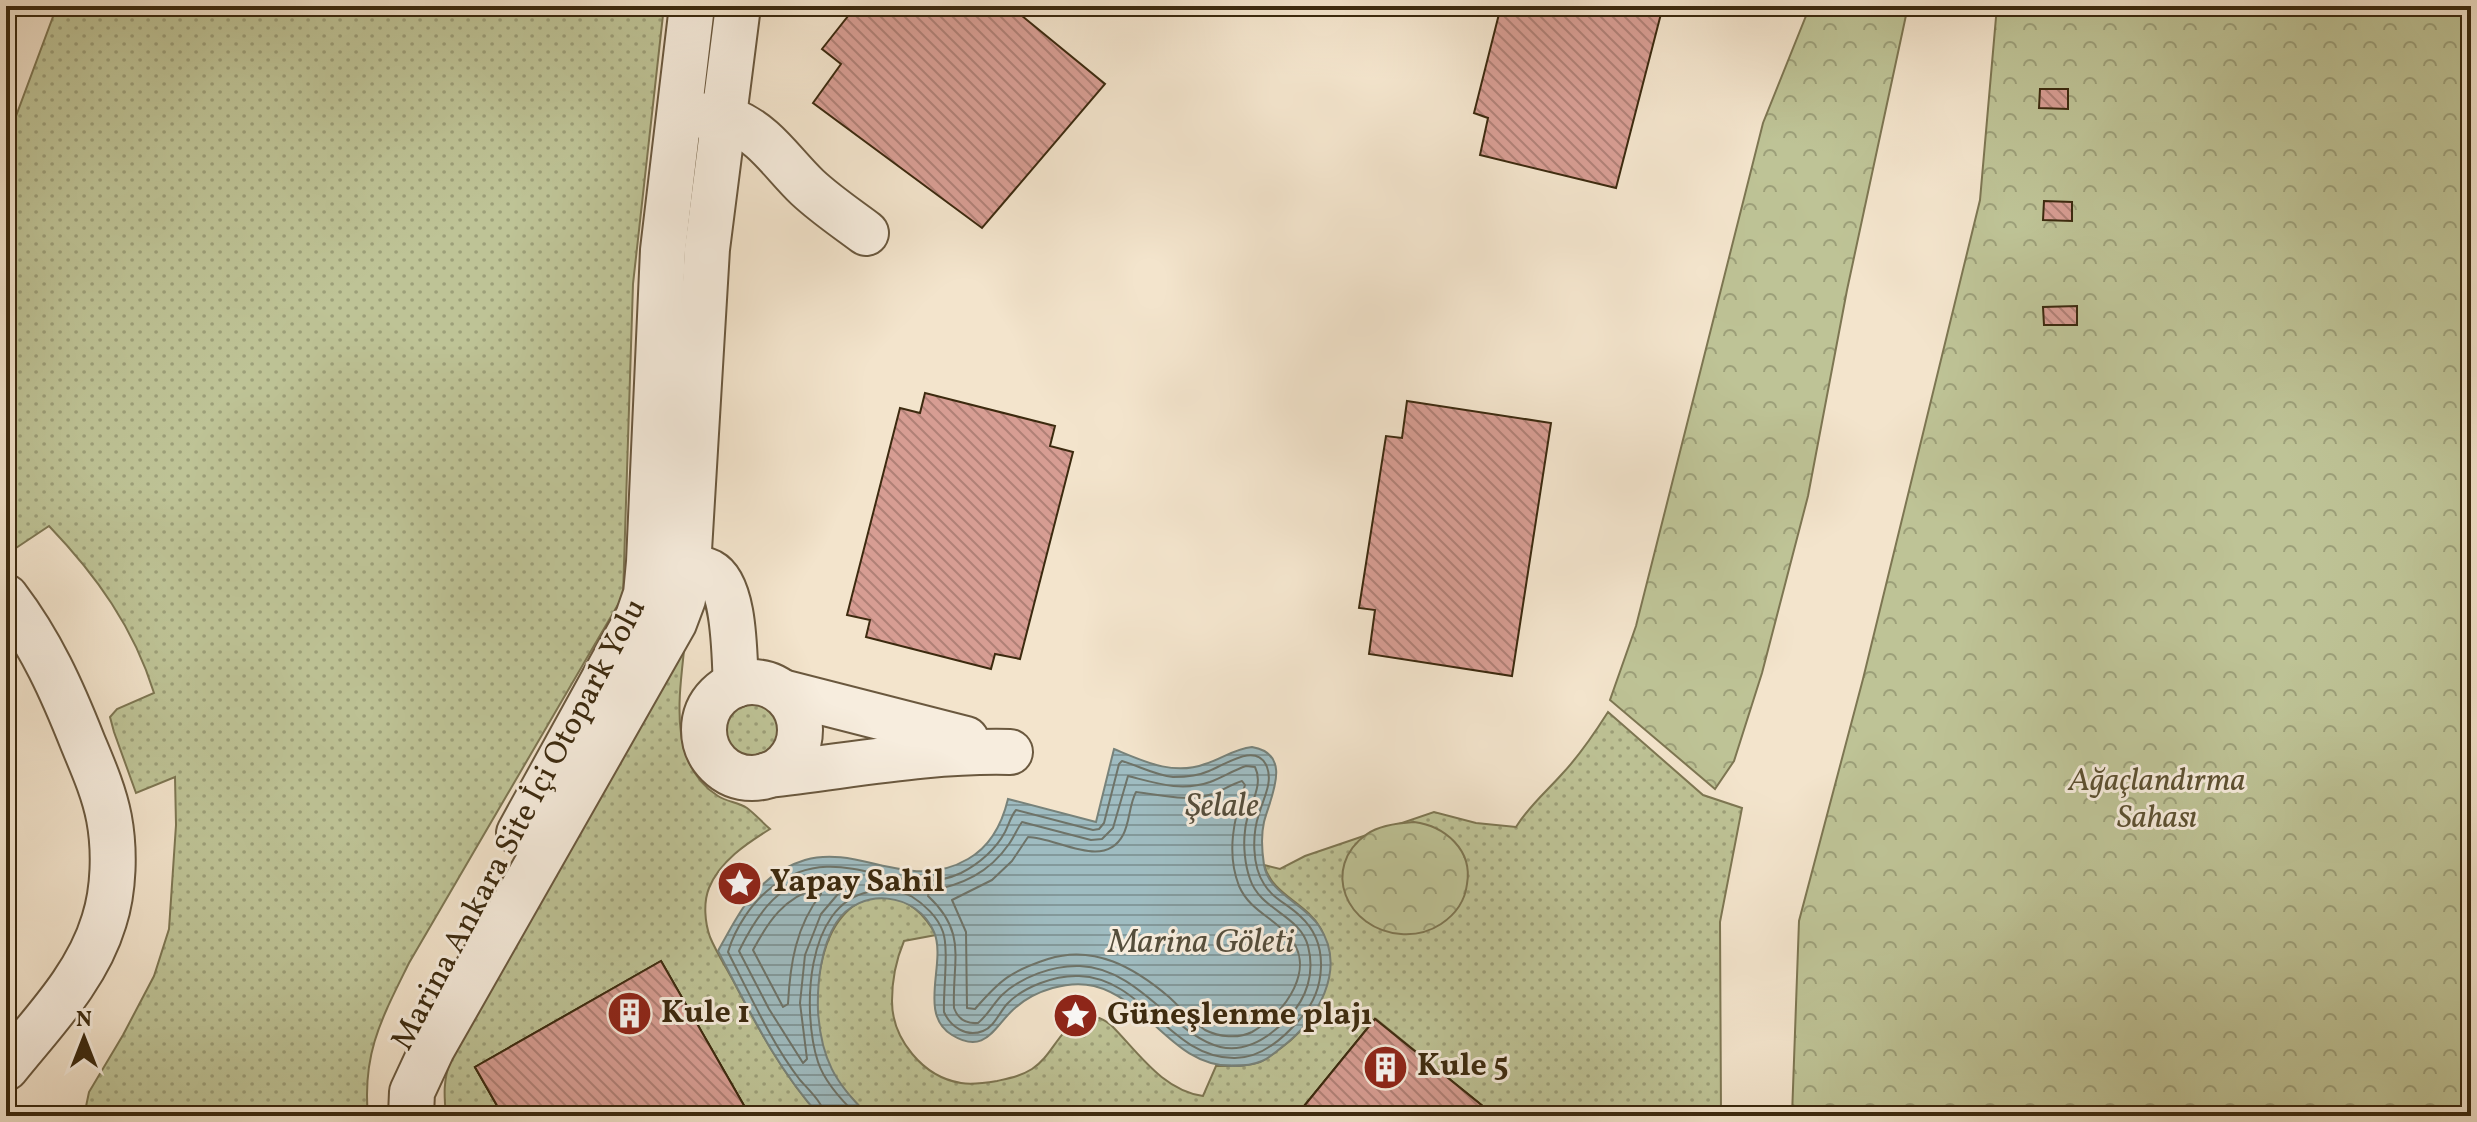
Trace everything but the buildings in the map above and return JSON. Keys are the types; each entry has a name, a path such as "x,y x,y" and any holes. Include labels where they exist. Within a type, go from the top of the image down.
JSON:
{"street":[{"name":"Marina Ankara Site İçi Otopark Yolu","path":"381,1116 384,1083 398,1053 638,617 646,594 669,564 663,250 692,6"},
{"path":"411,1116 412,1092 432,1049 674,623 683,599 669,564 738,6"},
{"path":"679,113 723,118 746,127 762,138 834,210 866,233"},
{"path":"669,564 709,572 720,580 727,596 736,685"},
{"path":"6,597 38,641 73,716 100,784 109,819 112,852 105,921 91,953 77,978 6,1068"},
{"path":"752,682 767,684 782,692 1010,752 909,755 751,778 720,766 704,738 705,721 711,706 722,693 736,685 752,682"},
{"path":"767,775 781,769 798,745 798,716 792,702 782,692"}],"green space":[{"path":"57,6 664,6 633,284 623,596 399,983 371,1054 368,1116 84,1116 89,1092 154,976 169,929 176,825 175,777 136,793 110,717 117,709 154,693 136,646 98,583 49,526 10,552 6,551 6,143"},
{"path":"1810,6 1908,6 1847,290 1808,496 1762,673 1734,761 1715,789 1610,700 1636,626 1763,123"},
{"name":"Ağaçlandırma Sahası","path":"1997,6 2471,6 2471,1116 1792,1116 1799,921 1863,679 1980,200"},
{"path":"685,641 680,726 690,765 701,782 718,796 747,808 770,829 735,854 714,878 706,900 708,931 774,1054 820,1116 750,1116 661,961 475,1067 503,1116 446,1116 445,1088 451,1059"},
{"path":"751,704 770,712 778,731 770,750 751,758 732,750 724,731 732,712"},
{"path":"1608,712 1703,795 1742,808 1720,922 1721,1116 1495,1116 1376,1019 1296,1116 869,1116 851,1098 828,1064 817,1016 822,959 832,933 846,913 866,900 891,898 918,911 936,935 904,941 895,970 892,1001 897,1029 904,1042 912,1054 934,1073 970,1084 1020,1075 1039,1064 1071,1025 1091,1016 1111,1025 1163,1078 1188,1092 1203,1096 1216,1066 1260,1062 1292,1039 1311,1018 1327,981 1327,953 1321,929 1307,912 1282,892 1268,876 1264,865 1280,869 1305,856 1434,812 1476,823 1516,827 1575,759"},
{"path":"1414,822 1446,834 1461,850 1468,872 1467,884 1462,901 1446,920 1427,931 1401,934 1382,930 1366,921 1354,910 1342,880 1344,863 1352,848 1367,834 1383,827"}],"water":[{"name":"Marina Göleti","path":"1252,747 1265,751 1276,767 1274,790 1262,832 1267,875 1319,926 1327,942 1330,959 1329,976 1317,1009 1295,1036 1259,1062 1232,1066 1211,1063 1193,1055 1130,1004 1113,993 1084,984 1053,988 1032,996 1015,1008 988,1036 973,1042 964,1041 942,1026 936,1014 937,944 926,919 902,902 873,899 846,911 836,923 823,954 818,1000 826,1057 847,1092 869,1116 820,1116 776,1058 718,951 752,896 775,874 789,866 825,857 905,870 947,868 976,854 989,841 999,826 1008,799 1096,822 1114,749 1158,766 1181,768 1205,764"}],"place":[{"name":"Yapay Sahil","path":"739,883"},
{"name":"Kule 1","path":"630,1014"},
{"name":"Güneşlenme plajı","path":"1076,1016"},
{"name":"Kule 5","path":"1386,1067"}],"water label":[{"name":"Şelale","path":"1222,807"}]}
